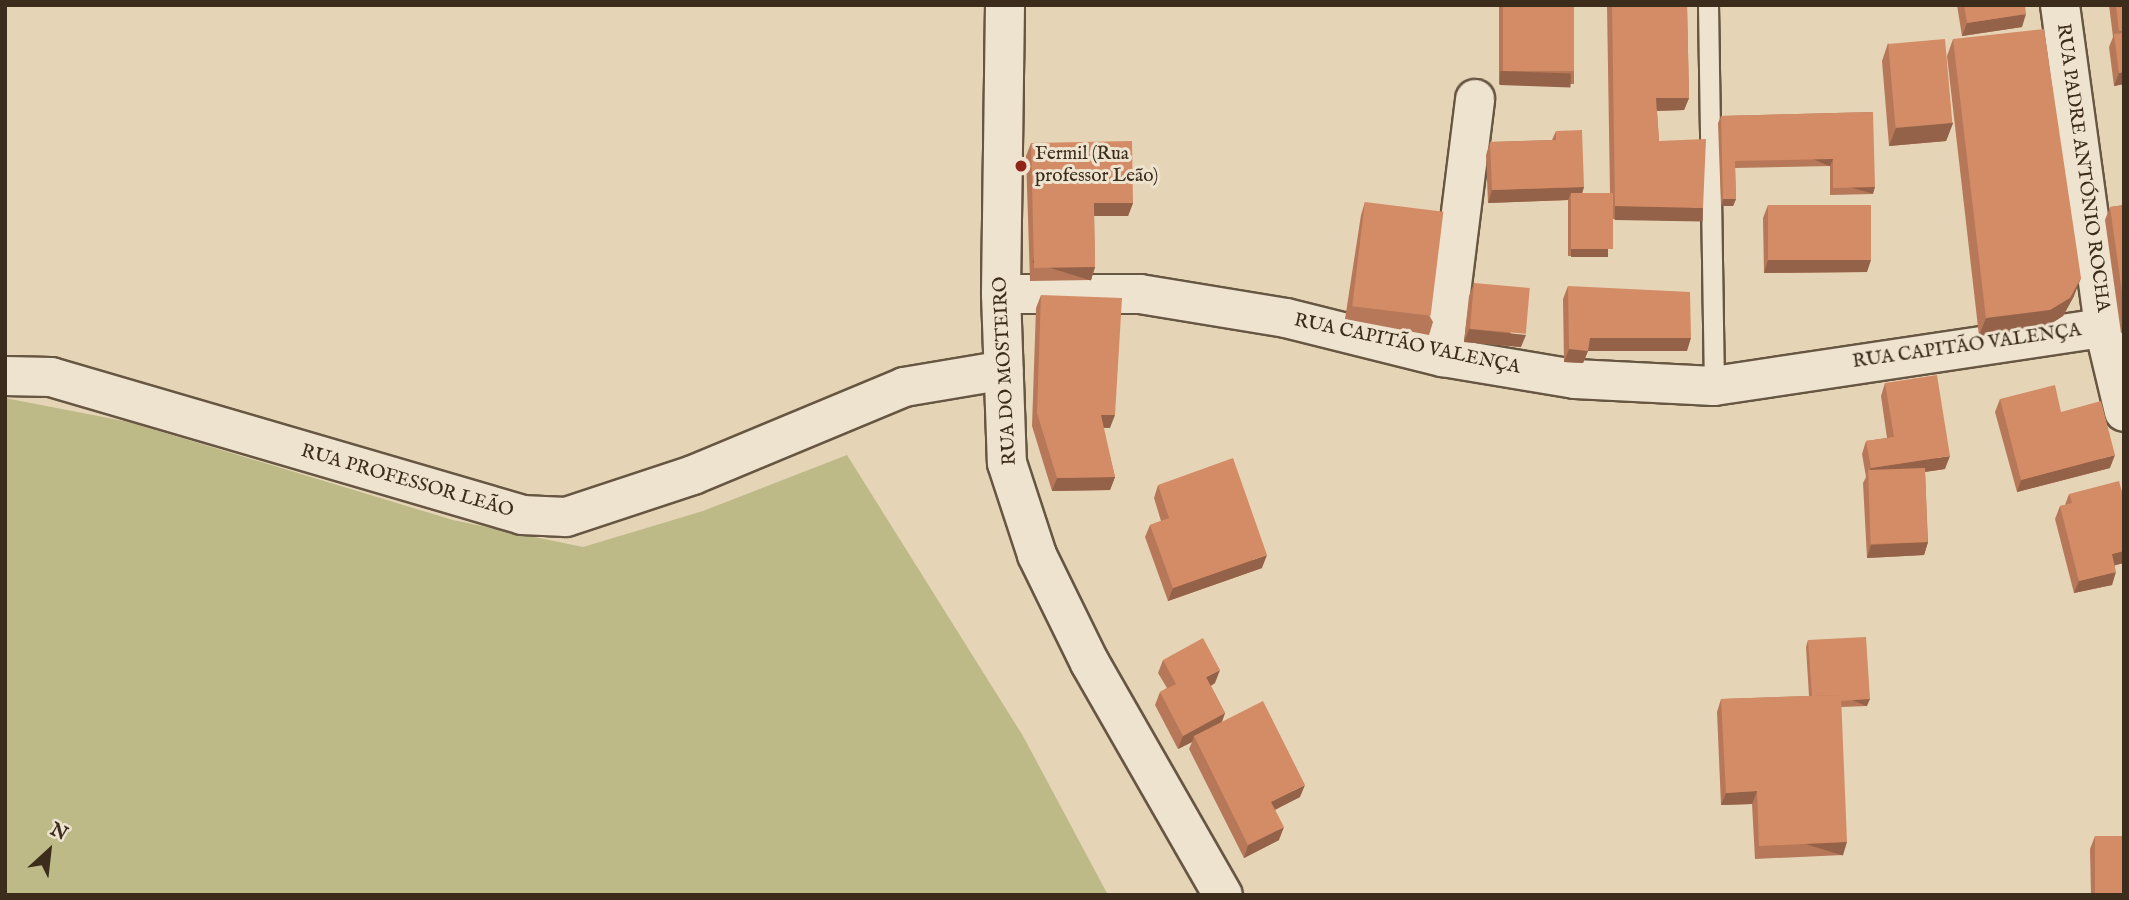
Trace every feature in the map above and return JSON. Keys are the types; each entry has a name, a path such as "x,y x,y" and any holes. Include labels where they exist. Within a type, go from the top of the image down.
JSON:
{"street":[{"name":"RUA DO MOSTEIRO","path":"1005,5 1001,293 1007,463 1037,555 1090,663 1223,895"},
{"name":"RUA PADRE ANTÓNIO ROCHA","path":"2060,5 2124,412"},
{"path":"1443,357 1475,99"},
{"name":"RUA CAPITÃO VALENÇA","path":"1001,293 1140,294 1286,318 1443,357 1575,379 1714,386 2112,344"},
{"name":"RUA PROFESSOR LEÃO","path":"5,376 51,377 522,515 566,517 693,475 904,387 1004,370"}],"lane":[{"path":"1708,5 1714,386"}],"shaded area":[{"path":"5,398 129,422 453,520 583,547 703,511 847,455 1023,736 1108,895 5,895"}],"building":[{"path":"1503,5 1574,5 1574,71 1503,71"},
{"path":"1612,5 1687,5 1689,98 1656,98 1659,141 1706,139 1703,208 1615,206"},
{"path":"1964,5 2025,5 2026,14 1967,23"},
{"path":"2116,5 2124,5 2124,30 2119,31"},
{"path":"2044,29 2081,278 2070,298 2050,310 1986,318 1953,39"},
{"path":"2124,33 2124,72 2119,73 2114,34"},
{"path":"1945,39 1952,123 1896,128 1888,44"},
{"path":"1873,112 1875,187 1833,188 1833,159 1735,161 1736,199 1723,199 1721,116"},
{"path":"1582,130 1584,187 1492,190 1490,142 1556,140 1556,131"},
{"path":"1132,141 1133,203 1094,203 1095,267 1034,268 1031,143"},
{"path":"1571,193 1613,193 1613,249 1571,249"},
{"path":"1365,202 1443,212 1431,316 1352,306"},
{"path":"1768,205 1871,205 1871,260 1768,260"},
{"path":"2124,205 2124,306 2110,207"},
{"path":"1474,283 1530,288 1526,334 1470,329"},
{"path":"1568,286 1690,292 1691,338 1590,338 1588,351 1569,349"},
{"path":"1041,295 1122,298 1115,415 1101,415 1115,477 1057,478 1037,413"},
{"path":"1937,375 1950,456 1871,468 1866,441 1894,437 1885,383"},
{"path":"2055,385 2061,412 2101,401 2115,455 2021,480 2000,399"},
{"path":"1233,458 1267,555 1173,588 1150,525 1169,518 1158,485"},
{"path":"1925,468 1928,542 1871,544 1868,470"},
{"path":"2119,481 2124,499 2124,551 2112,554 2116,572 2079,581 2060,506 2072,503 2069,494"},
{"path":"1866,637 1870,699 1841,701 1841,695 1812,696 1808,640"},
{"path":"1203,638 1220,670 1206,677 1225,713 1183,736 1160,692 1176,684 1163,660"},
{"path":"1841,695 1847,842 1759,846 1757,791 1726,793 1721,699"},
{"path":"1263,701 1305,785 1271,802 1284,827 1248,845 1194,736"},
{"path":"2095,836 2124,836 2124,895 2095,895"}],"place":[{"name":"Fermil (Rua professor Leão)","path":"1021,166"}]}
